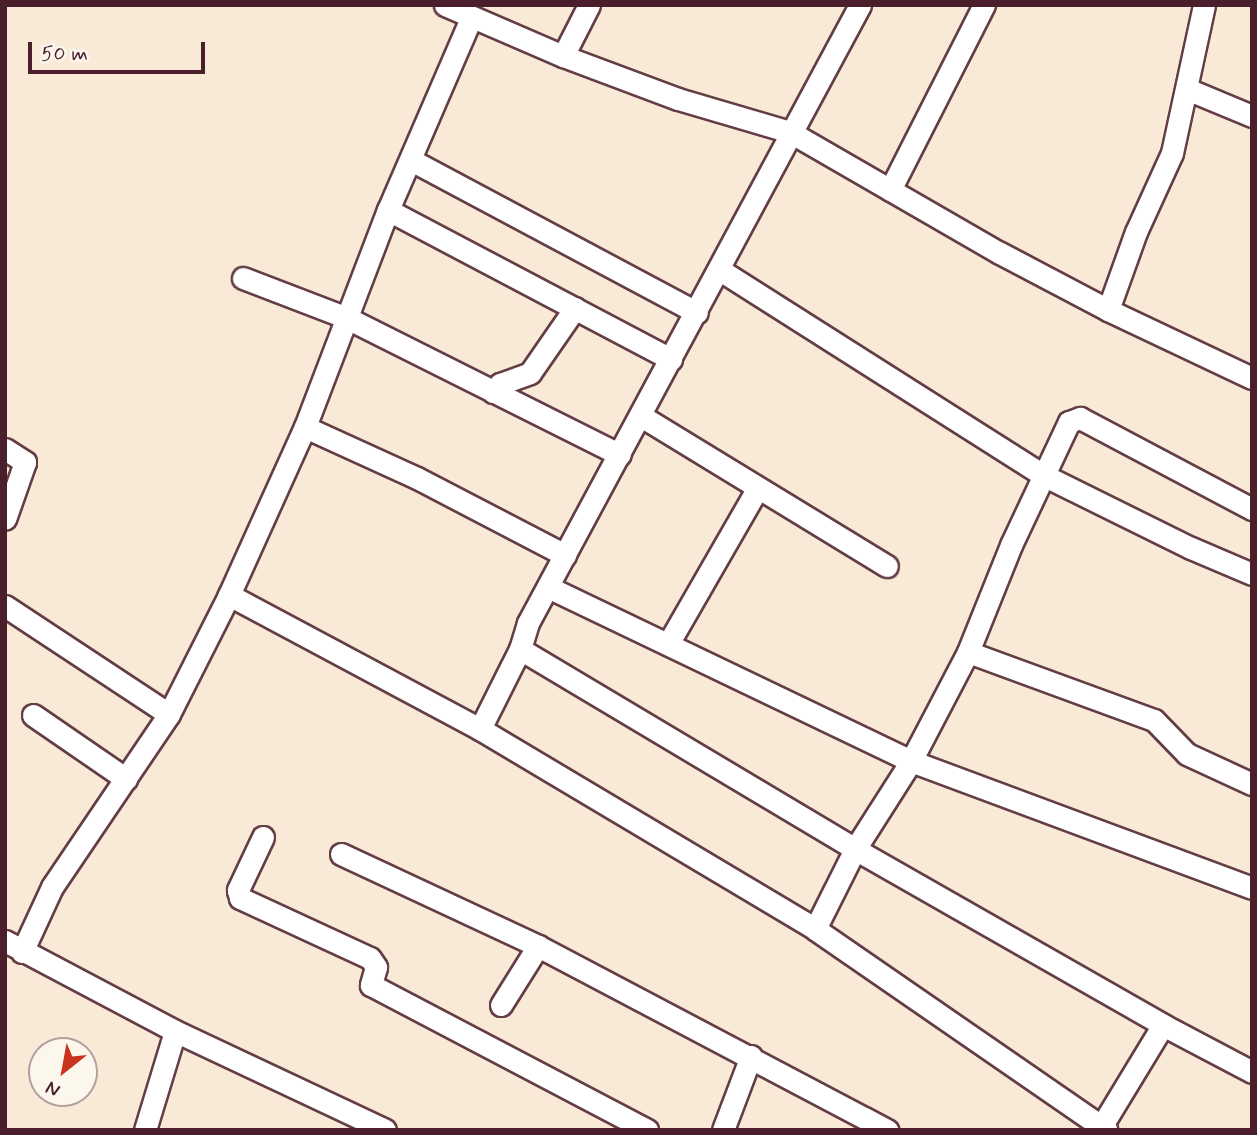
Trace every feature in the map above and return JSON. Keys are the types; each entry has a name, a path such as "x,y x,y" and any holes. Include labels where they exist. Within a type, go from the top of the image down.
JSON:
{"street":[{"path":"445,5 564,56 678,99 790,132 1108,310 1252,378"},
{"path":"564,56 589,5"},
{"path":"480,729 520,649 528,623 860,5"},
{"path":"890,190 984,5"},
{"path":"1108,310 1136,232 1172,153 1204,5"},
{"path":"386,1130 176,1031 14,946 169,714 229,595 304,427 388,210 471,18"},
{"path":"1187,89 1252,116"},
{"path":"411,160 696,313"},
{"path":"388,210 671,359"},
{"path":"720,270 1043,475 1252,574"},
{"path":"243,278 347,318 620,455"},
{"path":"493,392 500,384 530,373 575,308"},
{"path":"641,416 887,566"},
{"path":"815,929 856,849 911,761 968,652 1043,475 1069,422 1080,418 1252,509"},
{"path":"304,427 417,478 565,555"},
{"path":"5,449 25,462 5,519"},
{"path":"668,644 757,489"},
{"path":"548,587 911,761 1252,888"},
{"path":"229,595 480,729 815,929 1104,1128 1163,1026"},
{"path":"5,606 169,714"},
{"path":"520,649 856,849 1163,1026 1252,1072"},
{"path":"968,652 1154,720 1187,754 1252,784"},
{"path":"33,715 126,779"},
{"path":"263,837 238,890 240,898 370,958 376,967 371,985 647,1130"},
{"path":"341,853 538,946 887,1130"},
{"path":"500,1005 538,946"},
{"path":"145,1130 176,1031"},
{"path":"723,1130 751,1056"}]}
